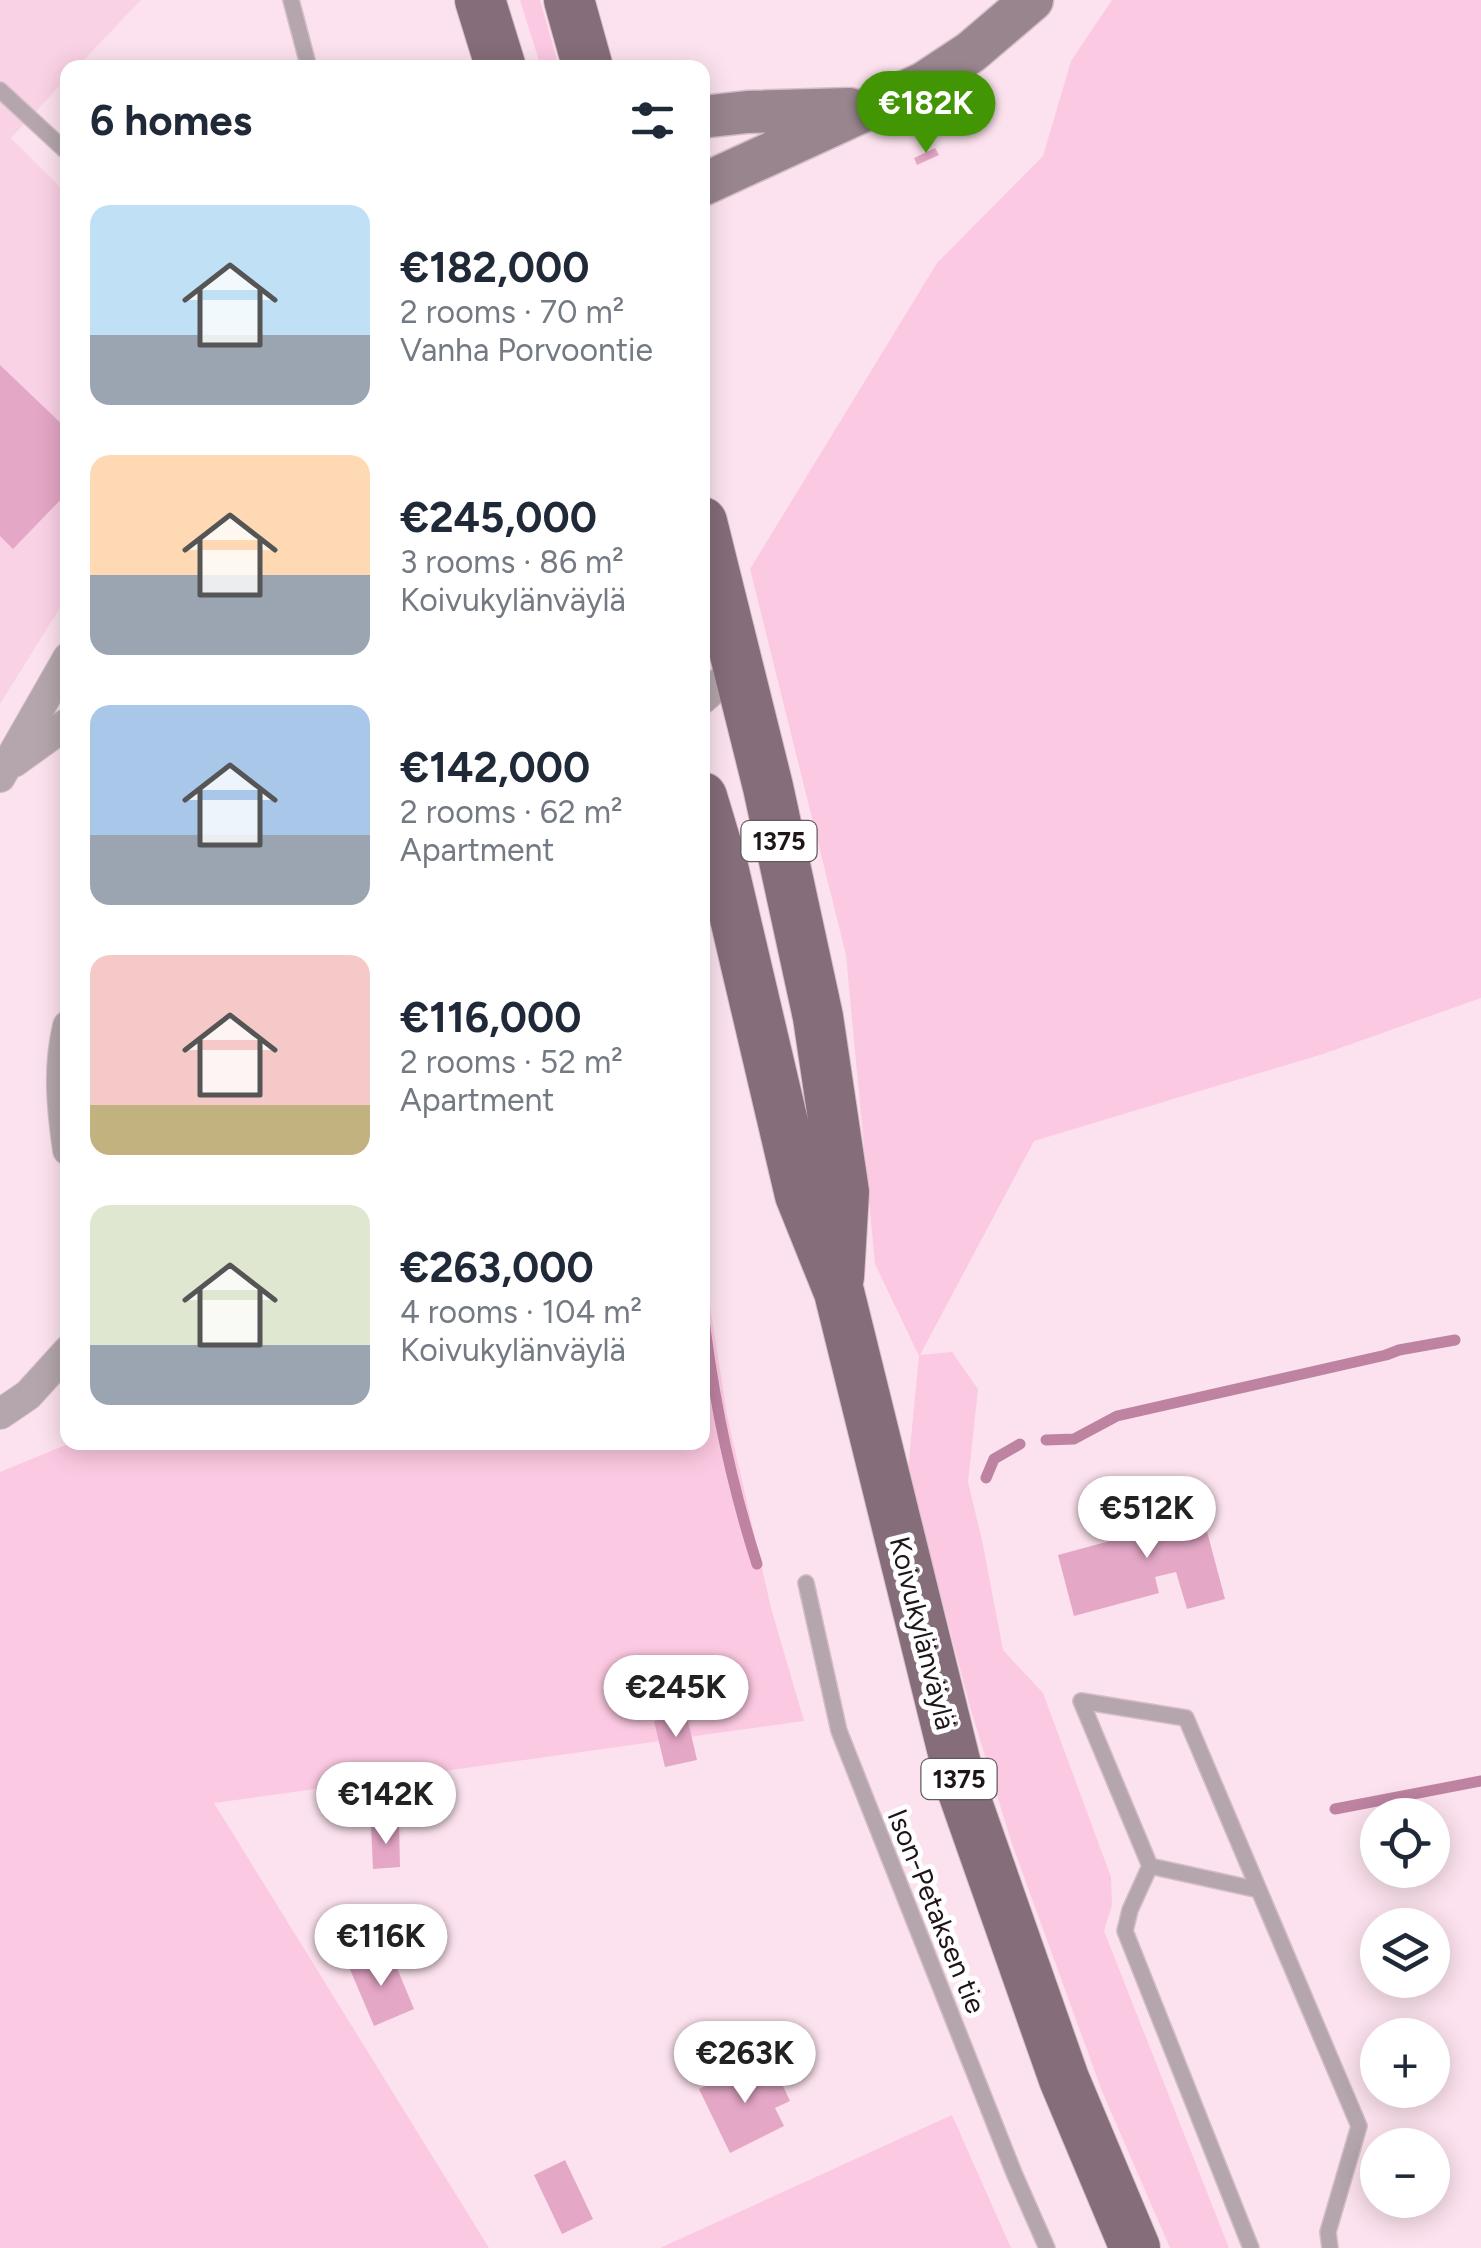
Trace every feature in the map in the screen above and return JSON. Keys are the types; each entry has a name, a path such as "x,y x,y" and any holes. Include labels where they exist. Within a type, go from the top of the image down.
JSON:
{"main road":[{"path":"480,0 499,60"},
{"path":"570,0 586,60"},
{"path":"710,181 924,83 971,52 1032,0"},
{"path":"710,115 869,108"},
{"name":"Koivukylänväylä","path":"710,626 714,678 768,787 818,1016 844,1192 839,1292"},
{"name":"Koivukylänväylä","path":"710,824 800,1195 839,1292 962,1789 1064,2079 1135,2248"}],"street":[{"path":"4,772 60,672"},
{"path":"4,772 60,730"},
{"path":"0,1414 28,1395 60,1359"}],"lane":[{"path":"291,0 307,60"},
{"path":"6,96 60,147"},
{"name":"Ison-Petaksen tie","path":"806,1584 839,1731 1047,2248"},
{"path":"1251,2248 1125,1931 1150,1866 1081,1700 1186,1718 1359,2126 1328,2232 1330,2248"},
{"path":"1150,1866 1259,1890"}],"shaded area":[{"path":"0,0 141,0 84,60 60,60 60,86 11,138 60,187 60,608 0,704"},
{"path":"520,0 540,0 557,60 539,60"},
{"path":"1112,0 1481,0 1481,998 1323,1054 1034,1141 920,1355 952,1352 978,1389 968,1482 1003,1650 1043,1693 1111,1877 1112,1905 1104,1931 1229,2248 1170,2248 1102,2091 1012,1844 970,1707 908,1469 919,1356 875,1264 846,955 750,569 937,263 1043,156 1071,61"},
{"path":"710,1306 727,1415 771,1608 804,1721 214,1803 489,2248 0,2248 0,1472 60,1447 710,1450"},
{"path":"952,2115 1011,2248 660,2248"}],"building":[{"path":"935,148 939,155 917,165 914,158"},
{"path":"0,365 60,422 60,500 13,549 0,536"},
{"path":"1197,1494 1225,1599 1187,1609 1176,1572 1155,1577 1159,1593 1074,1616 1058,1555 1143,1532 1137,1510"},
{"path":"686,1713 697,1760 665,1767 654,1721"},
{"path":"399,1825 400,1867 373,1869 371,1826"},
{"path":"380,1954 384,1965 394,1961 414,2009 374,2026 349,1967"},
{"path":"753,2063 762,2080 777,2073 790,2101 775,2108 784,2126 730,2153 699,2089"},
{"path":"565,2160 593,2219 562,2234 534,2175"}],"waterway":[{"path":"1046,1440 1074,1439 1117,1416 1455,1340"},
{"path":"710,1362 738,1500 757,1564"},
{"path":"986,1478 994,1459 1020,1444"},
{"path":"1335,1809 1481,1781"}]}
